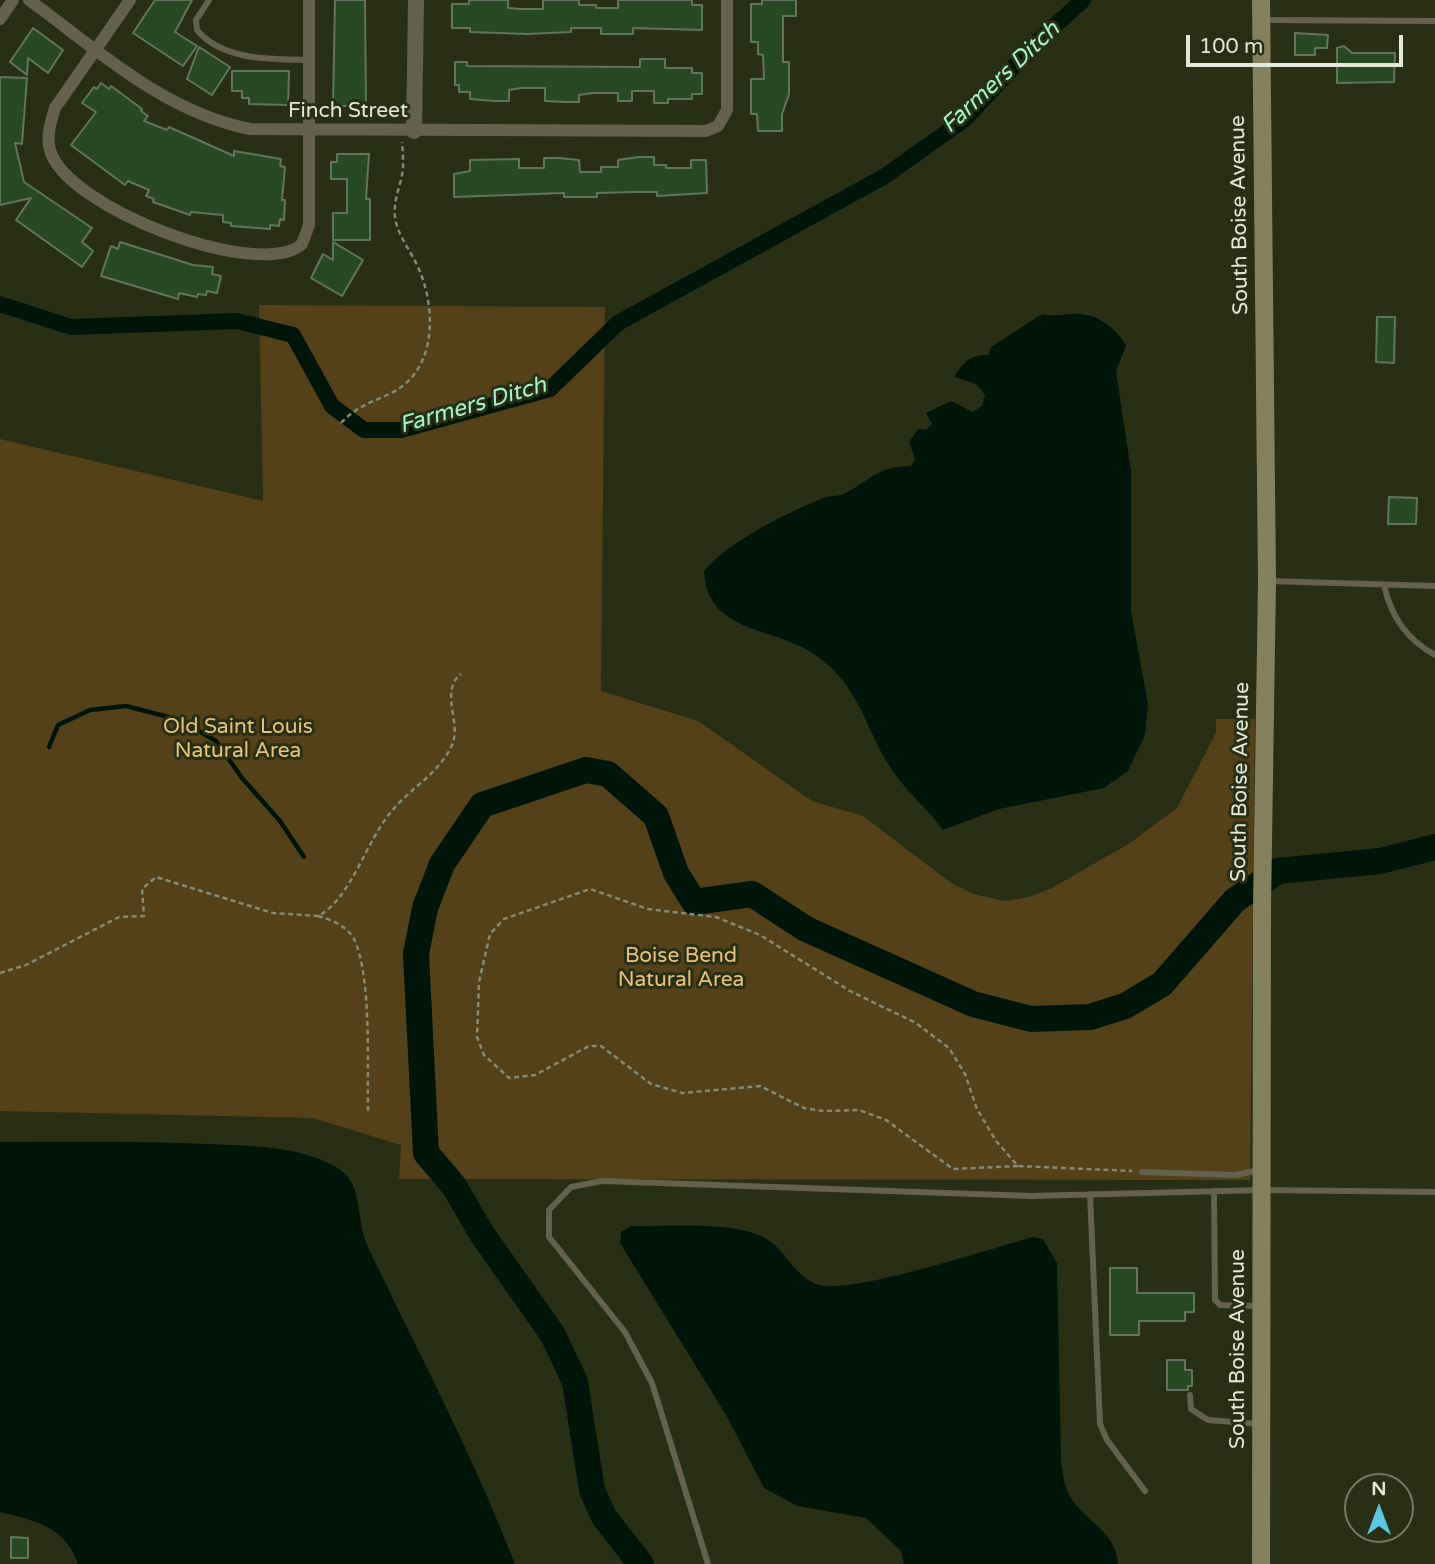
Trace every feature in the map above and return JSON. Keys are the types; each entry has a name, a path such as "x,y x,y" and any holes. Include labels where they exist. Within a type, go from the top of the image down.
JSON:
{"main road":[{"name":"South Boise Avenue","path":"1261,0 1267,581 1262,907 1261,1564"}],"street":[{"path":"0,19 13,0"},
{"name":"Finch Street","path":"29,0 167,100 194,114 250,129 408,131 706,131 718,126 727,110 727,0"},
{"path":"130,0 55,108 49,126 50,150 69,178 121,214 168,234 240,251 280,255 297,249 307,234 309,225 309,0"},
{"path":"408,131 416,0"}],"lane":[{"path":"209,0 196,20 197,30 219,47 247,56 309,60"},
{"path":"1261,20 1435,21"},
{"path":"1267,581 1435,586"},
{"path":"1384,585 1390,609 1400,626 1435,655"},
{"path":"1142,1172 1236,1175 1261,1169"},
{"path":"709,1564 652,1383 625,1332 550,1237 550,1210 571,1187 602,1181 1032,1196 1261,1190 1435,1192"},
{"path":"1214,1191 1215,1300 1220,1305 1261,1306"},
{"path":"1090,1194 1100,1424 1107,1440 1145,1492"},
{"path":"1190,1395 1191,1409 1200,1416 1261,1424"}],"path":[{"path":"341,423 357,407 399,388 410,380 424,358 428,340 426,286 395,219 395,203 408,131"},
{"path":"318,916 330,910 340,896 375,832 392,809 426,780 446,757 454,741 451,690 461,674"},
{"path":"0,973 26,965 119,917 144,916 142,889 156,877 273,913 318,916 347,930 354,940 366,997 368,1111"},
{"path":"1018,1166 996,1141 977,1109 965,1074 949,1048 916,1023 850,991 760,935 716,917 648,909 590,890 504,919 490,934 479,982 477,1037 484,1055 509,1077 535,1075 589,1046 601,1046 651,1084 682,1093 760,1086 804,1108 859,1111 886,1120 953,1169 1018,1166 1142,1172"}],"green space":[{"path":"259,305 605,307 601,691 698,721 812,801 863,816 951,883 973,894 1005,901 1029,897 1052,888 1130,843 1177,808 1216,733 1216,719 1255,719 1250,1180 399,1179 401,1145 313,1118 0,1111 0,439 263,501"}],"shaded area":[{"path":"1042,314 1081,314 1099,319 1120,336 1126,346 1116,371 1131,471 1131,610 1148,705 1145,735 1128,771 1104,788 999,809 943,830 894,773 852,693 841,678 811,652 729,617 716,606 708,591 704,571 728,549 776,520 825,497 844,494 882,471 911,466 915,459 909,442 918,429 926,430 932,424 926,413 951,401 973,412 982,406 985,395 976,384 954,377 961,367 972,358 988,355 991,347"},
{"path":"0,1142 155,1142 256,1146 305,1154 336,1167 345,1174 355,1192 368,1247 463,1443 515,1564 78,1564 73,1551 57,1533 36,1522 0,1512"},
{"path":"631,1226 721,1227 755,1234 775,1245 811,1282 837,1286 891,1277 1033,1237 1043,1239 1057,1263 1061,1462 1065,1484 1079,1509 1111,1541 1118,1564 904,1564 901,1551 866,1518 797,1506 764,1488 726,1415 620,1243 621,1232"}],"building":[{"path":"155,0 192,0 175,32 197,46 183,66 133,33"},
{"path":"335,0 365,0 366,106 333,106"},
{"path":"469,0 508,0 508,8 543,9 543,0 579,0 579,5 618,8 618,0 692,0 692,5 702,5 702,30 633,28 633,34 601,34 601,28 571,28 571,32 527,34 470,32 470,28 452,28 452,4 469,4"},
{"path":"762,0 796,0 796,16 783,16 783,62 789,62 789,94 782,114 782,131 758,131 757,114 751,114 751,79 764,79 763,55 758,54 758,42 751,42 751,4 762,4"},
{"path":"33,28 63,50 48,73 28,58 27,75 10,62"},
{"path":"1295,33 1328,35 1327,48 1315,48 1315,55 1295,55"},
{"path":"1344,46 1352,53 1395,53 1394,82 1337,83 1337,48"},
{"path":"199,47 230,67 212,95 187,79"},
{"path":"640,59 665,59 665,68 692,68 692,73 702,73 702,94 692,94 692,99 668,99 668,103 654,103 654,91 632,91 632,101 618,101 618,93 592,93 579,95 579,102 565,102 545,101 545,88 521,88 509,90 509,101 494,101 470,99 470,92 459,92 459,85 455,85 455,62 467,62 467,66 640,67"},
{"path":"232,71 289,71 288,105 249,104 249,98 242,98 242,91 232,91"},
{"path":"0,77 27,78 22,144 15,143 24,182 92,228 82,242 93,251 82,267 16,220 31,198 0,205"},
{"path":"101,83 109,89 111,86 142,109 148,116 144,121 167,130 169,127 234,156 234,151 281,159 280,166 285,167 282,200 285,200 284,220 280,219 279,226 270,225 270,229 231,226 231,223 223,222 223,215 191,212 190,215 153,202 154,199 146,196 149,190 128,181 125,185 71,145 96,112 82,103 94,87 97,89"},
{"path":"337,154 369,154 366,199 370,199 370,240 333,240 333,213 347,213 347,179 331,179 331,162 337,162"},
{"path":"654,157 654,165 666,165 666,168 691,168 691,160 706,160 707,193 657,196 657,192 597,193 597,197 564,197 564,193 454,197 454,174 470,171 470,160 519,159 519,168 544,168 544,158 559,158 579,160 580,172 601,172 601,167 618,167 618,160"},
{"path":"120,242 193,265 213,267 212,274 221,276 217,293 207,291 206,295 198,294 197,297 179,293 178,299 101,276 111,246 118,249"},
{"path":"333,242 363,260 342,296 311,278 323,254 333,260"},
{"path":"1377,317 1395,317 1394,363 1376,362"},
{"path":"1389,497 1417,498 1416,524 1388,524"},
{"path":"1110,1268 1137,1268 1137,1293 1194,1293 1194,1312 1185,1312 1185,1321 1139,1321 1139,1335 1110,1335"},
{"path":"1167,1360 1185,1360 1185,1370 1192,1370 1192,1386 1188,1386 1188,1390 1167,1390"},
{"path":"11,1537 28,1538 28,1558 11,1558"}],"waterway":[{"name":"Farmers Ditch","path":"0,304 71,327 237,321 293,335 332,406 364,430 401,430 550,389 618,323 885,176 965,119 1036,43 1083,0"},
{"path":"49,747 58,725 90,710 126,706 180,720 216,741 242,778 280,821 304,857"},
{"path":"641,1564 604,1517 592,1490 575,1382 553,1335 482,1234 454,1186 426,1153 416,954 425,908 442,864 482,805 586,770 608,774 656,816 676,873 694,902 752,894 806,929 973,1004 1031,1019 1090,1017 1125,1006 1162,984 1235,900 1278,871 1380,861 1435,847"}],"park label":[{"name":"Old Saint Louis Natural Area","path":"238,739"},
{"name":"Boise Bend Natural Area","path":"681,968"}]}
